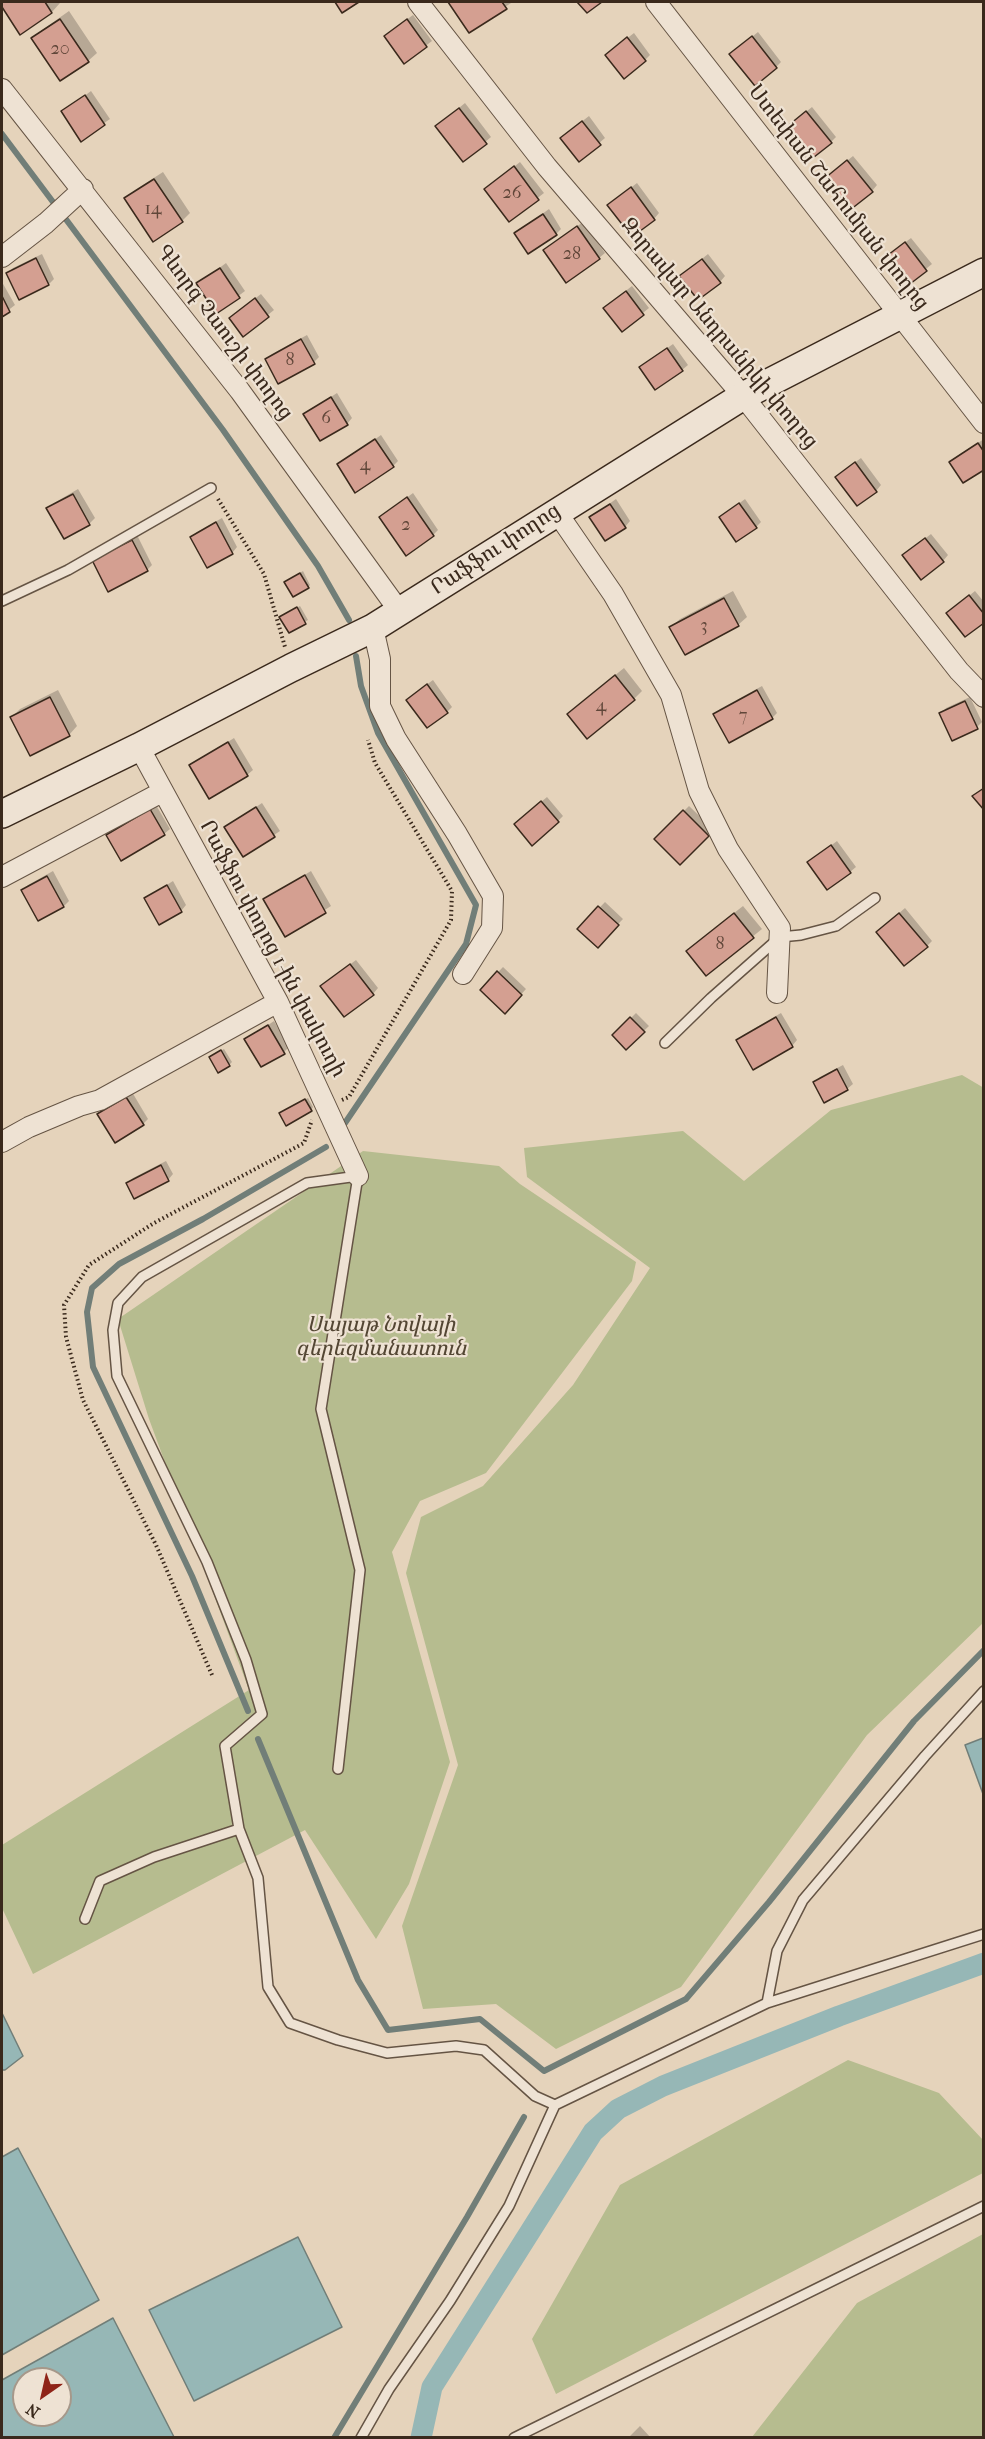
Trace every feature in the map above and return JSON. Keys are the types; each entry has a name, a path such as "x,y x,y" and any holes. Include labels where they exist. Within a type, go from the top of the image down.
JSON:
{"main road":[{"name":"Րաֆֆու փողոց","path":"2,814 373,628 556,511 743,396 984,272"}],"street":[{"name":"Զորավար Անդրանիկի փողոց","path":"418,2 547,166 743,396 959,671 984,697"},
{"name":"Ստեփան Շահումյան փողոց","path":"656,2 984,423"},
{"name":"Գևորգ Չաուշի փողոց","path":"2,89 240,391 400,612"},
{"path":"2,257 46,223 83,189"},
{"path":"556,511 613,594 671,695 699,791 728,849 780,928 777,993"},
{"path":"373,628 380,659 380,706 396,739 457,834 493,896 492,928 463,974"},
{"name":"Րաֆֆու փողոց 1-ին փակուղի","path":"139,747 278,1002 358,1176"},
{"path":"2,877 162,792"},
{"path":"2,1142 29,1127 79,1106 100,1100 278,1002"}],"lane":[{"path":"2,601 68,570 211,488"},
{"path":"665,1043 711,998 780,937 801,935 836,926 875,898"},
{"path":"338,1769 360,1570 321,1409 358,1176 307,1183 142,1278 118,1303 113,1330 117,1376 207,1562 246,1660 262,1714 225,1746 239,1829 258,1878 268,1987 290,2023 387,2053 456,2046 484,2050 535,2096 555,2105"},
{"path":"766,2003 777,1951 803,1900 925,1756 984,1691"},
{"path":"85,1920 100,1881 154,1857 239,1829"},
{"path":"361,2438 389,2389 450,2301 509,2206 555,2105 766,2003 984,1934"},
{"path":"513,2438 984,2206"}],"path":[{"path":"211,488 264,574 291,668"},
{"path":"212,1675 156,1545 82,1400 66,1337 64,1305 89,1266 154,1223 304,1143 314,1116 327,1106 350,1097 452,920 452,891 375,763 368,740"}],"green space":[{"path":"962,1075 984,1088 983,1623 867,1735 681,1987 556,2049 496,2004 423,2009 402,1926 458,1765 406,1573 421,1517 483,1486 573,1385 650,1268 527,1177 524,1148 683,1131 744,1181 831,1110"},
{"name":"Սայաթ Նովայի գերեզմանատուն","path":"363,1151 499,1166 520,1184 636,1262 632,1281 486,1473 420,1501 392,1552 450,1762 409,1884 376,1939 305,1830 33,1974 2,1908 2,1845 249,1690 149,1419 118,1319"},
{"path":"848,2060 939,2093 983,2140 983,2173 556,2394 532,2339 620,2185"},
{"path":"983,2234 983,2437 752,2437 857,2303"}],"water":[{"path":"984,1738 983,1794 965,1745"},
{"path":"2,2013 23,2056 5,2070 2,2070"},
{"path":"18,2148 99,2300 2,2355 2,2157"},
{"path":"298,2237 342,2327 194,2401 149,2310"},
{"path":"113,2318 174,2437 2,2437 2,2380 12,2374 12,2427 72,2427 72,2367 25,2367"}],"building":[{"path":"2,2 45,2 52,13 20,35 2,7"},
{"path":"335,2 359,2 342,13"},
{"path":"448,2 502,2 507,9 469,33"},
{"path":"577,2 602,2 587,13"},
{"path":"60,19 89,62 60,81 31,38"},
{"path":"407,19 427,47 404,64 384,36"},
{"path":"752,36 777,68 755,86 729,54"},
{"path":"627,37 646,61 624,79 605,55"},
{"path":"85,95 105,125 81,142 61,111"},
{"path":"459,108 487,144 463,162 435,126"},
{"path":"806,111 832,143 809,161 784,129"},
{"path":"582,121 601,145 579,162 560,138"},
{"path":"847,160 873,192 850,210 825,178"},
{"path":"514,166 539,200 509,222 484,189"},
{"path":"154,179 183,222 153,242 124,198"},
{"path":"631,187 655,220 632,237 607,205"},
{"path":"543,214 557,235 528,254 514,233"},
{"path":"577,226 600,259 566,283 543,250"},
{"path":"905,242 927,271 906,287 884,258"},
{"path":"36,258 49,285 19,300 6,273"},
{"path":"702,259 721,283 698,300 679,276"},
{"path":"220,268 240,298 216,314 196,283"},
{"path":"626,291 644,315 622,332 603,308"},
{"path":"2,296 10,312 2,317"},
{"path":"255,298 269,317 243,337 229,318"},
{"path":"301,339 315,364 278,384 265,359"},
{"path":"667,348 683,371 655,390 639,367"},
{"path":"331,397 348,425 320,441 303,414"},
{"path":"375,439 394,467 355,493 337,464"},
{"path":"978,443 984,452 984,470 963,483 949,462"},
{"path":"855,462 877,492 857,506 835,477"},
{"path":"73,494 90,525 64,539 46,508"},
{"path":"407,497 434,536 406,556 379,517"},
{"path":"739,503 757,528 736,542 719,517"},
{"path":"610,504 626,528 605,541 589,517"},
{"path":"216,522 233,554 207,568 190,537"},
{"path":"925,538 944,562 921,580 902,555"},
{"path":"132,540 148,571 108,592 92,560"},
{"path":"300,573 309,588 293,597 284,582"},
{"path":"969,595 984,614 984,623 965,637 946,613"},
{"path":"724,598 739,626 685,655 669,627"},
{"path":"297,607 306,624 289,633 279,617"},
{"path":"615,675 635,700 587,739 567,714"},
{"path":"427,684 448,713 427,728 406,700"},
{"path":"757,690 773,719 729,743 713,714"},
{"path":"50,697 70,736 30,756 10,717"},
{"path":"965,701 978,729 952,741 939,713"},
{"path":"228,742 248,776 209,799 189,765"},
{"path":"984,788 984,810 972,796"},
{"path":"541,801 559,822 532,846 514,824"},
{"path":"256,807 275,837 243,857 224,827"},
{"path":"150,809 165,835 121,861 106,835"},
{"path":"683,810 709,836 680,865 654,839"},
{"path":"831,845 851,873 827,890 807,862"},
{"path":"305,875 326,913 285,937 263,899"},
{"path":"47,876 64,907 38,921 21,890"},
{"path":"167,885 182,912 159,925 144,898"},
{"path":"598,906 619,925 598,948 577,929"},
{"path":"734,913 754,938 706,976 686,951"},
{"path":"899,913 928,947 904,966 876,932"},
{"path":"350,964 374,995 344,1017 320,986"},
{"path":"497,971 522,995 505,1014 480,990"},
{"path":"630,1017 645,1032 626,1050 612,1035"},
{"path":"776,1017 793,1047 753,1070 736,1040"},
{"path":"268,1025 285,1054 261,1067 244,1039"},
{"path":"221,1050 230,1066 218,1073 209,1057"},
{"path":"837,1069 848,1090 824,1103 813,1082"},
{"path":"126,1097 144,1125 115,1143 97,1114"},
{"path":"305,1099 312,1111 286,1126 279,1113"},
{"path":"161,1165 169,1181 134,1199 126,1183"}],"waterway":[{"path":"2,134 53,202"},
{"path":"62,214 223,430 318,566 349,620"},
{"path":"345,1123 466,944 476,905 378,733 361,686 356,656"},
{"path":"248,1711 192,1576 93,1367 87,1312 92,1288 119,1264 203,1219 326,1147"},
{"path":"258,1739 358,1980 388,2030 480,2019 544,2071 686,1999 769,1902 914,1721 984,1650"},
{"path":"421,2438 432,2387 593,2132 618,2109 663,2086 839,2016 984,1963"},
{"path":"334,2438 467,2217 524,2117"}]}
